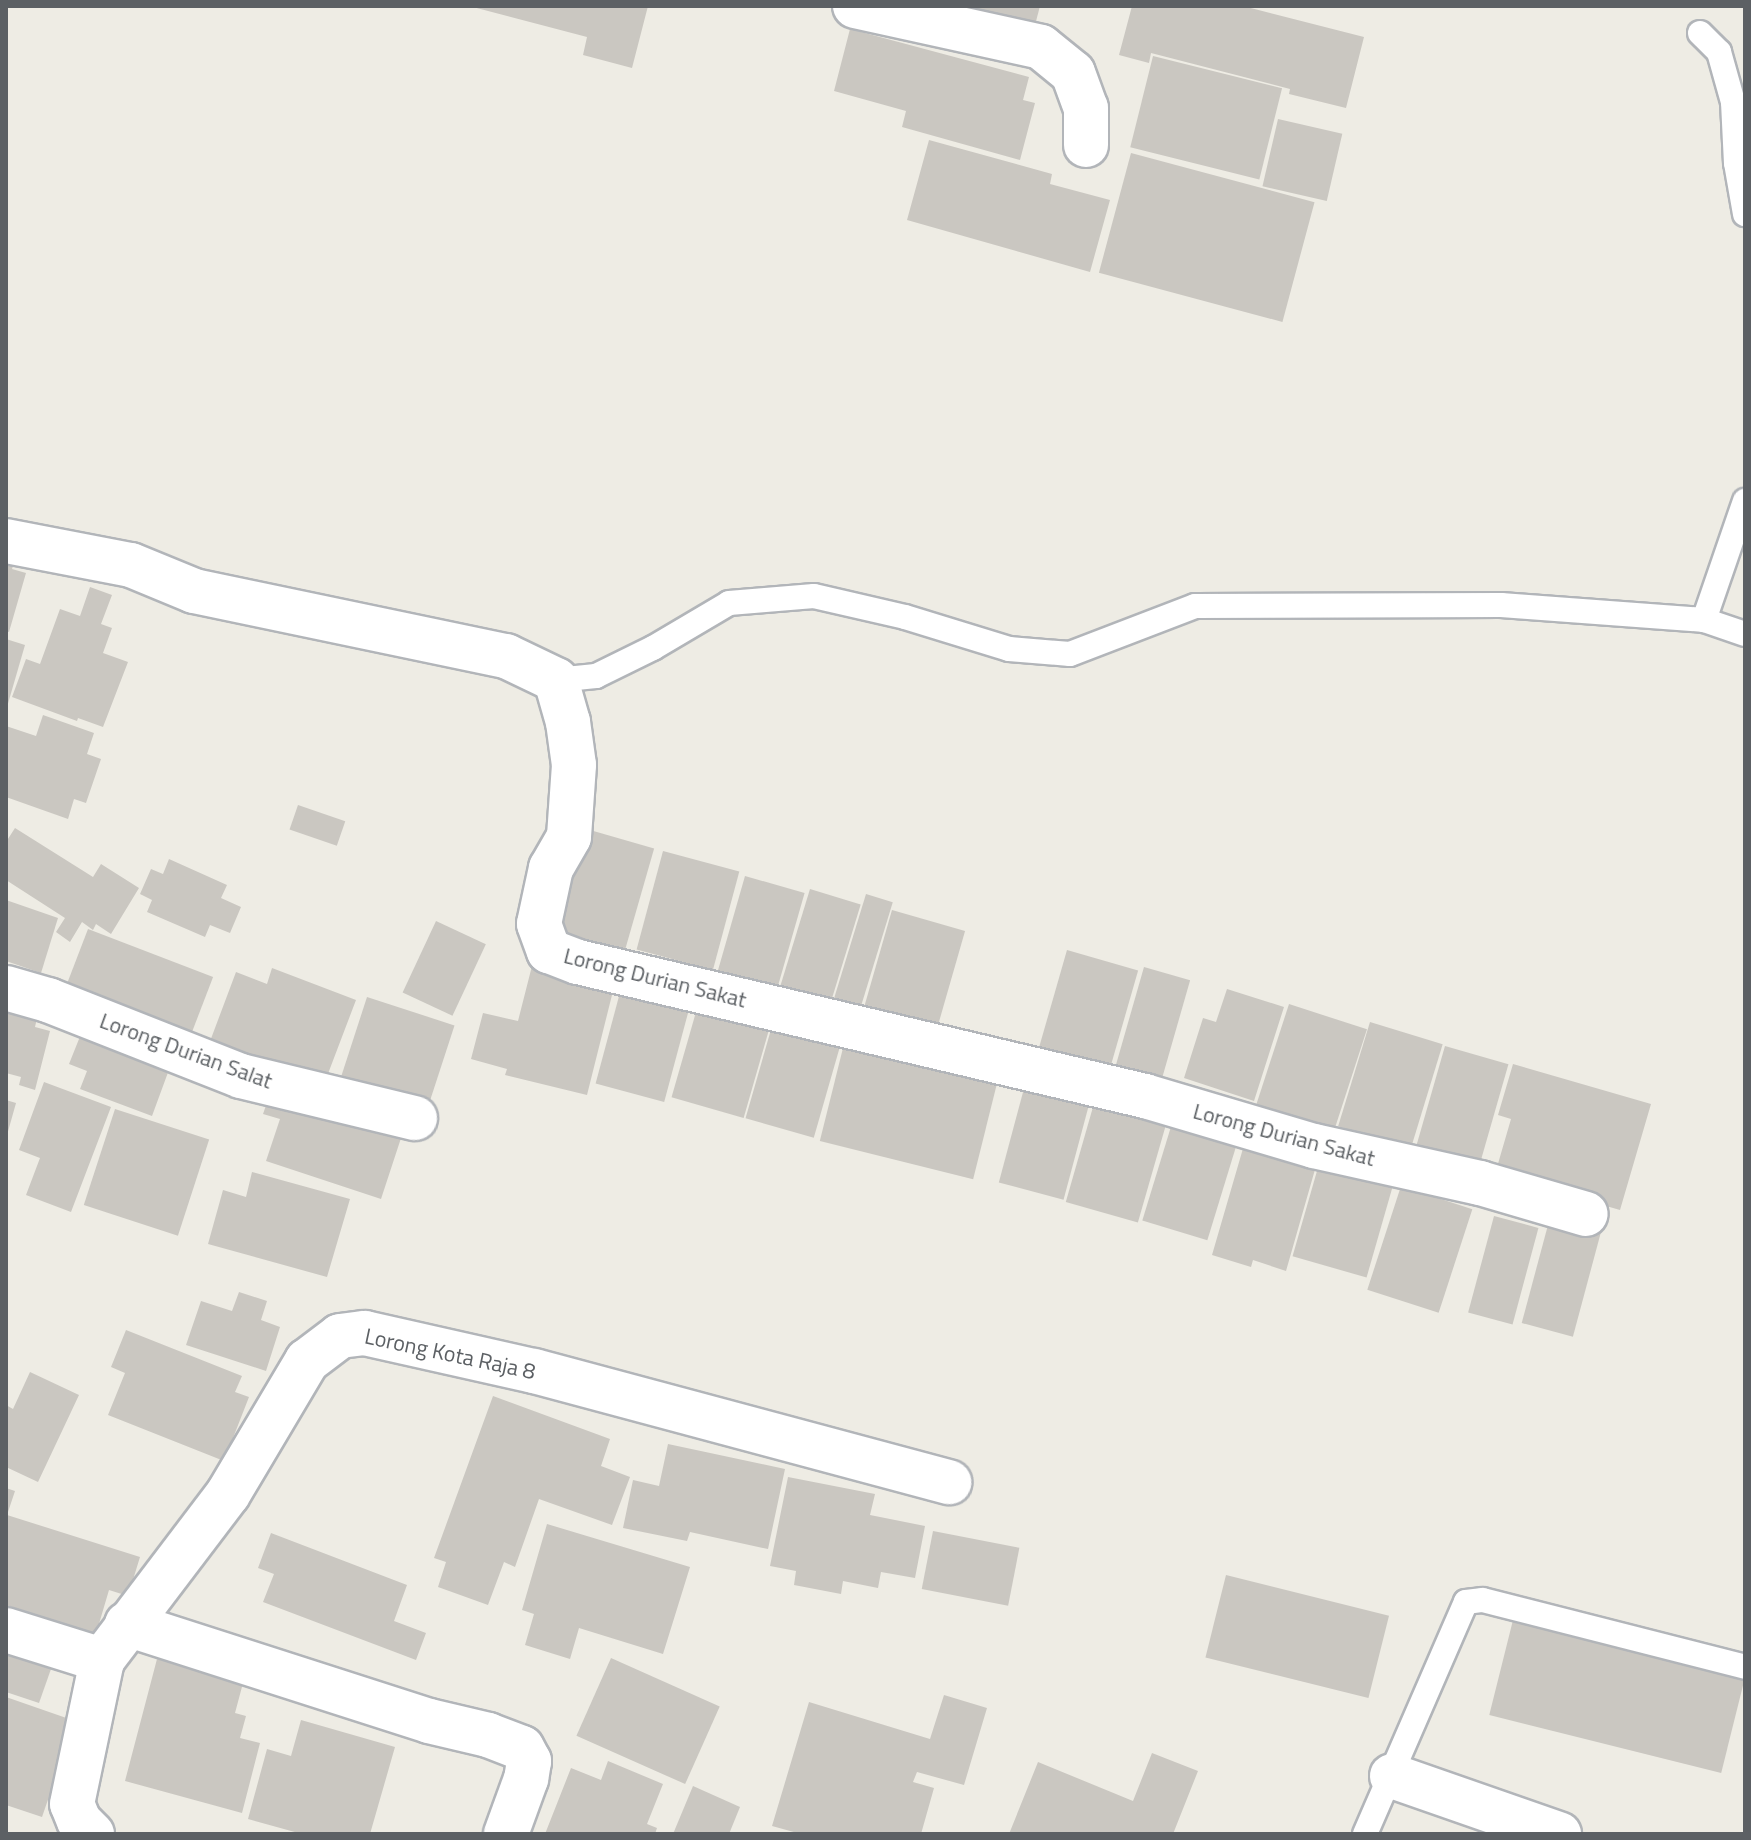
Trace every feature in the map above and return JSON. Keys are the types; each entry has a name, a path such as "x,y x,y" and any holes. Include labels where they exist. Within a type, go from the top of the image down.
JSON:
{"street":[{"path":"855,6 1041,47 1073,73 1086,108 1086,145"},
{"path":"6,541 131,565 194,591 506,656 556,680"},
{"name":"Lorong Durian Sakat","path":"556,680 568,722 574,765 569,837 551,868 539,924 549,951 578,962 1145,1096 1314,1146 1480,1183 1586,1214"},
{"name":"Lorong Durian Salat","path":"6,988 48,1000 241,1076 415,1118"},
{"name":"Lorong Kota Raja 8","path":"92,1834 79,1821 72,1804 102,1660 228,1494 307,1361 340,1336 365,1333 534,1371 949,1482"},
{"path":"127,1624 522,1748 529,1761 526,1779 506,1834"},
{"path":"6,1630 102,1660"},
{"path":"1392,1776 1559,1834"}],"lane":[{"path":"1700,33 1719,52 1733,102 1736,163 1745,214"},
{"path":"1704,620 1745,501"},
{"path":"556,680 596,676 653,648 729,603 814,596 905,617 1009,649 1070,654 1195,606 1501,605 1704,620 1745,634"},
{"path":"1365,1834 1466,1602 1483,1600 1745,1667"}],"building":[{"path":"469,6 648,6 632,68 583,55 587,37"},
{"path":"944,6 1040,6 1034,29"},
{"path":"1132,6 1243,6 1364,37 1346,108 1289,94 1290,89 1151,53 1149,63 1119,55"},
{"path":"850,29 1029,77 1023,100 1035,103 1020,160 902,127 906,111 834,91"},
{"path":"1153,56 1282,88 1259,179 1130,147"},
{"path":"1278,119 1342,134 1327,201 1262,186"},
{"path":"929,140 1052,174 1050,184 1110,200 1090,272 907,220"},
{"path":"1131,153 1315,202 1282,322 1099,273"},
{"path":"6,551 17,555 12,569 26,573 9,632 6,631"},
{"path":"90,587 112,595 101,624 112,628 103,653 128,662 103,727 78,718 77,721 12,697 26,659 40,664 60,609 80,616"},
{"path":"6,639 25,645 7,707 6,707"},
{"path":"43,715 94,733 87,754 101,759 86,803 74,799 68,819 6,797 6,726 36,736"},
{"path":"298,805 345,821 337,846 290,830"},
{"path":"15,828 93,877 101,864 139,888 111,934 96,924 93,930 82,922 70,942 56,932 65,918 6,880 6,842"},
{"path":"583,828 654,848 624,953 553,933"},
{"path":"663,851 739,871 713,970 637,950"},
{"path":"169,859 227,885 221,898 241,907 230,933 210,925 205,937 147,912 152,900 140,894 151,869 163,874"},
{"path":"745,876 805,893 777,988 718,971"},
{"path":"810,889 861,904 831,1003 780,987"},
{"path":"866,894 893,902 859,1011 833,1003"},
{"path":"6,900 58,918 41,973 6,961"},
{"path":"892,910 965,931 935,1035 862,1014"},
{"path":"436,921 486,944 452,1016 403,993"},
{"path":"88,929 213,977 191,1034 66,986"},
{"path":"1067,950 1138,970 1108,1074 1037,1054"},
{"path":"533,962 615,983 587,1095 505,1075 507,1069 471,1059 483,1013 518,1021"},
{"path":"1144,967 1190,980 1161,1081 1115,1068"},
{"path":"272,968 356,1000 326,1079 297,1078 209,1044 236,972 267,984"},
{"path":"622,985 691,1003 664,1102 596,1084"},
{"path":"1227,989 1284,1007 1254,1101 1184,1078 1203,1018 1216,1022"},
{"path":"367,997 454,1025 427,1109 340,1081"},
{"path":"1289,1004 1367,1029 1331,1139 1253,1113"},
{"path":"698,1005 770,1026 744,1118 672,1097"},
{"path":"6,1006 38,1014 35,1027 50,1031 35,1090 19,1085 21,1077 6,1073"},
{"path":"1370,1022 1443,1044 1411,1148 1338,1126"},
{"path":"772,1026 840,1046 814,1138 746,1118"},
{"path":"81,1034 170,1067 152,1116 80,1089 87,1071 69,1064"},
{"path":"845,1040 998,1078 973,1179 820,1141"},
{"path":"1445,1046 1508,1064 1477,1174 1414,1156"},
{"path":"1513,1064 1651,1104 1620,1210 1495,1174 1511,1119 1498,1115"},
{"path":"1026,1081 1091,1098 1064,1200 999,1182"},
{"path":"44,1082 111,1107 71,1212 26,1195 40,1158 19,1150"},
{"path":"272,1088 403,1132 381,1199 266,1161 280,1119 263,1114"},
{"path":"6,1100 16,1103 7,1135 6,1135"},
{"path":"1095,1100 1167,1121 1138,1223 1066,1202"},
{"path":"115,1109 209,1140 178,1236 84,1205"},
{"path":"1173,1120 1238,1140 1207,1240 1142,1220"},
{"path":"1244,1145 1316,1166 1286,1271 1253,1260 1251,1267 1212,1255"},
{"path":"1319,1164 1393,1185 1367,1278 1293,1256"},
{"path":"252,1172 350,1199 327,1277 208,1244 223,1190 246,1197"},
{"path":"1401,1186 1472,1209 1439,1313 1367,1290"},
{"path":"1552,1210 1603,1224 1573,1337 1522,1323"},
{"path":"1494,1216 1538,1228 1513,1324 1468,1313"},
{"path":"239,1292 267,1301 261,1320 280,1327 266,1371 186,1345 201,1301 232,1311"},
{"path":"126,1330 242,1376 235,1392 249,1397 224,1461 108,1415 125,1373 111,1367"},
{"path":"30,1372 79,1395 38,1482 6,1467 6,1405 13,1409"},
{"path":"493,1396 610,1439 601,1466 630,1477 612,1525 539,1499 515,1567 504,1562 488,1605 438,1587 446,1562 434,1558"},
{"path":"668,1444 785,1469 768,1549 690,1532 687,1541 623,1528 633,1480 659,1486"},
{"path":"788,1477 875,1494 870,1515 925,1526 915,1578 881,1572 878,1588 843,1581 841,1594 794,1585 796,1571 770,1566"},
{"path":"6,1488 15,1491 7,1515 140,1557 128,1596 109,1590 96,1634 6,1605"},
{"path":"547,1524 690,1567 663,1654 579,1628 570,1659 525,1645 534,1614 522,1610"},
{"path":"933,1531 1019,1548 1008,1606 922,1589"},
{"path":"271,1533 407,1585 394,1621 426,1633 416,1660 263,1602 274,1574 258,1568"},
{"path":"1226,1575 1389,1616 1368,1698 1205,1657"},
{"path":"1513,1620 1745,1678 1721,1773 1489,1715"},
{"path":"6,1654 51,1669 39,1703 6,1692"},
{"path":"611,1658 720,1706 685,1784 576,1736"},
{"path":"157,1659 243,1683 235,1713 246,1716 240,1738 260,1743 242,1813 125,1781"},
{"path":"944,1695 987,1708 964,1785 917,1772 913,1782 934,1788 921,1834 801,1834 772,1826 809,1702 930,1739"},
{"path":"6,1697 75,1721 42,1817 6,1805"},
{"path":"301,1720 395,1747 370,1834 302,1834 248,1819 267,1749 291,1756"},
{"path":"1152,1753 1198,1771 1173,1834 1009,1834 1038,1762 1133,1801"},
{"path":"608,1761 663,1784 647,1824 657,1828 655,1834 545,1834 571,1768 601,1780"},
{"path":"693,1786 740,1807 729,1834 673,1834"}]}
